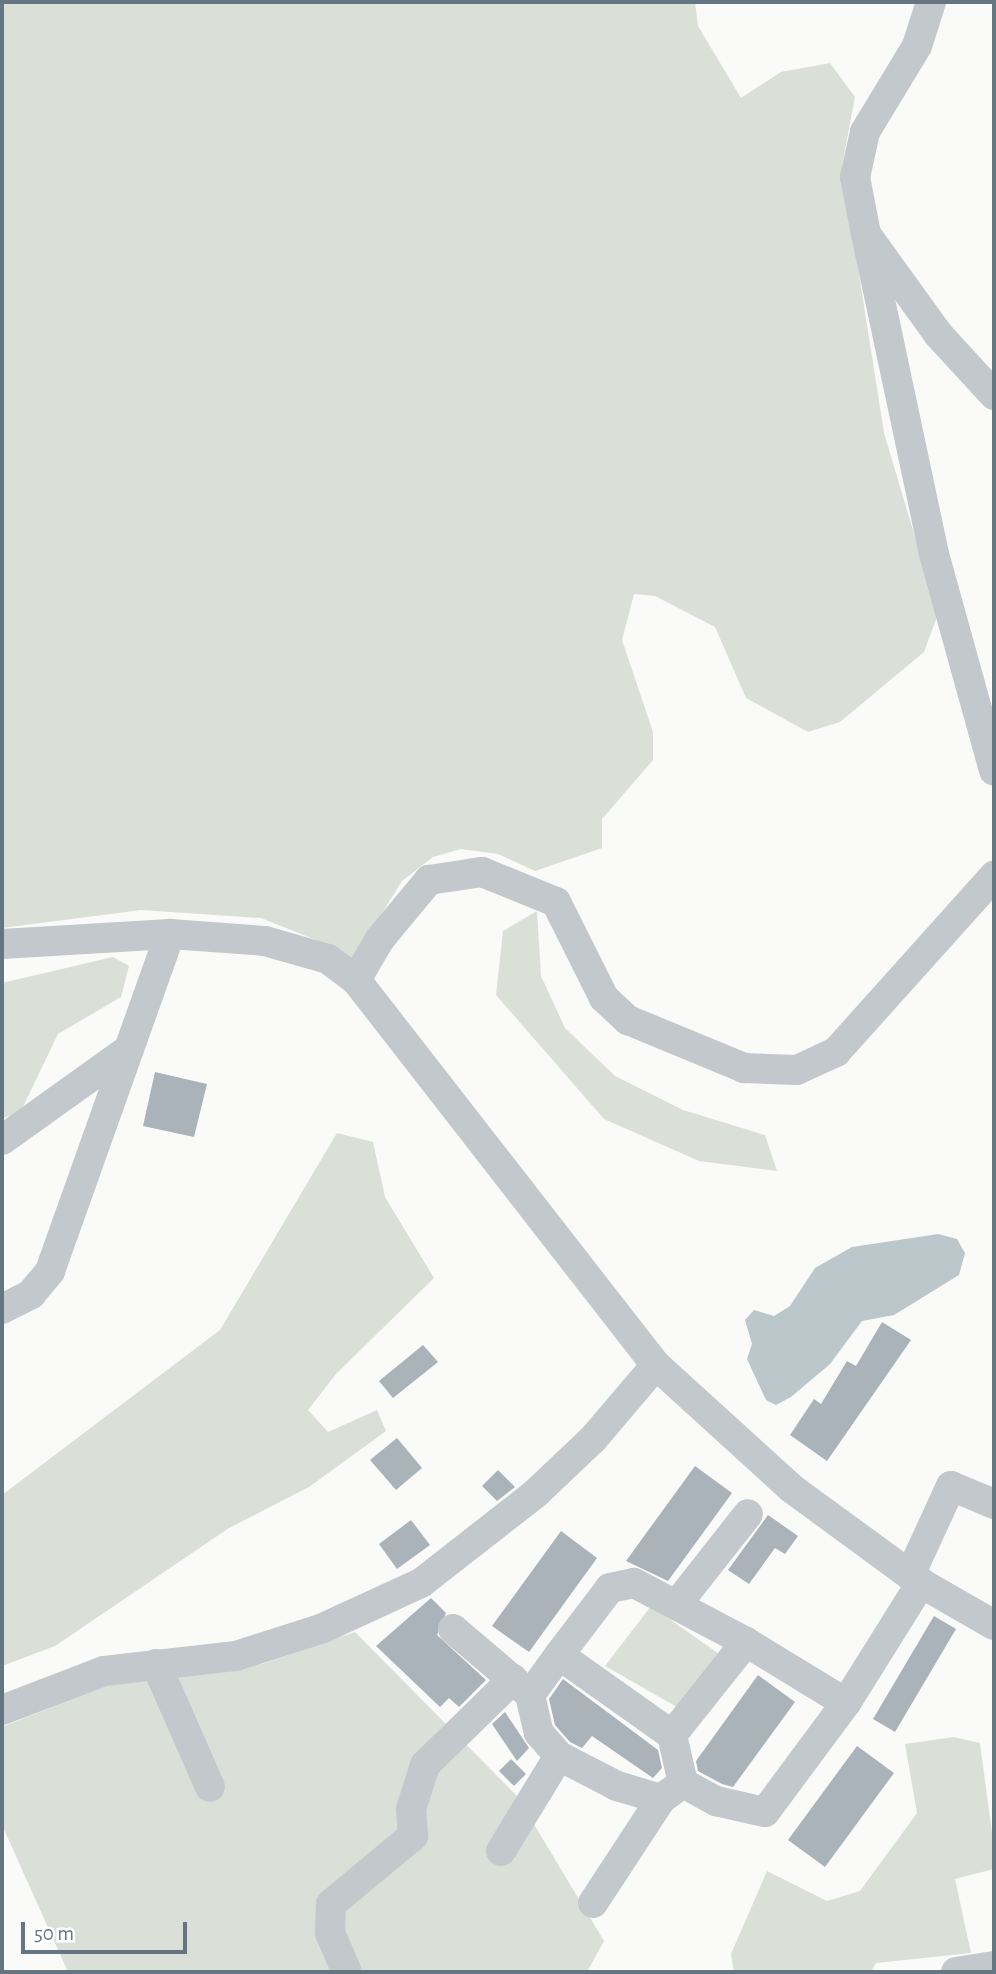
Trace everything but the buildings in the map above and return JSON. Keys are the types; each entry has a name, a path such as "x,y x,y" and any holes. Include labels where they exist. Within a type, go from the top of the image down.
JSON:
{"street":[{"path":"931,2 917,47 865,132 855,177 934,554 994,771"},
{"path":"866,234 938,334 994,396"},
{"path":"356,980 380,939 429,880 482,872 510,878 555,902 604,998 628,1020 744,1068 797,1070 836,1052 994,876"},
{"path":"2,1309 31,1294 50,1271 170,934"},
{"path":"2,944 170,934 265,941 328,958 356,980 656,1365 791,1489 916,1579 994,1625"},
{"path":"2,1140 129,1049"},
{"path":"2,1710 104,1671 236,1656 323,1628 421,1583 555,1475 656,1365"},
{"path":"453,1629 521,1687 539,1733 559,1756 617,1786 672,1791 765,1812 846,1703 916,1579 951,1486 994,1504"},
{"path":"678,1602 748,1514"},
{"path":"347,1972 330,1933 331,1905 413,1836 411,1809 425,1765 559,1654 610,1588 634,1583 678,1602 846,1703"},
{"path":"593,1903 672,1791 672,1735 747,1642"},
{"path":"559,1654 672,1735"},
{"path":"156,1664 210,1787"},
{"path":"501,1851 559,1756"},
{"path":"956,1972 994,1966"}],"shaded area":[{"path":"2,2 695,2 698,26 741,98 781,72 830,63 855,97 842,166 884,433 938,614 924,652 840,722 808,732 746,698 715,627 655,596 634,594 622,640 653,732 653,760 602,819 602,848 535,871 498,854 461,849 433,857 402,881 350,965 316,940 261,918 141,910 2,928"},
{"path":"537,911 541,976 565,1028 615,1076 683,1110 765,1135 777,1171 699,1161 604,1119 496,995 503,931"},
{"path":"113,957 129,966 121,997 58,1034 20,1113 2,1118 2,983"},
{"path":"337,1133 373,1142 385,1197 434,1278 336,1374 308,1410 328,1432 377,1410 386,1431 309,1487 229,1528 55,1646 2,1666 2,1495 220,1330"},
{"path":"938,1234 957,1239 965,1253 959,1275 894,1315 862,1321 830,1364 791,1397 776,1405 766,1400 747,1359 752,1344 745,1320 754,1310 774,1316 790,1306 815,1268 852,1247"},
{"path":"651,1606 719,1654 677,1707 605,1666"},
{"path":"355,1632 517,1796 604,1941 587,1972 68,1972 2,1825 2,1727 110,1684 262,1664"},
{"path":"954,1737 980,1743 994,1848 994,1869 955,1879 971,1953 876,1963 871,1972 734,1972 731,1954 767,1871 827,1901 860,1891 917,1813 905,1744"}]}
